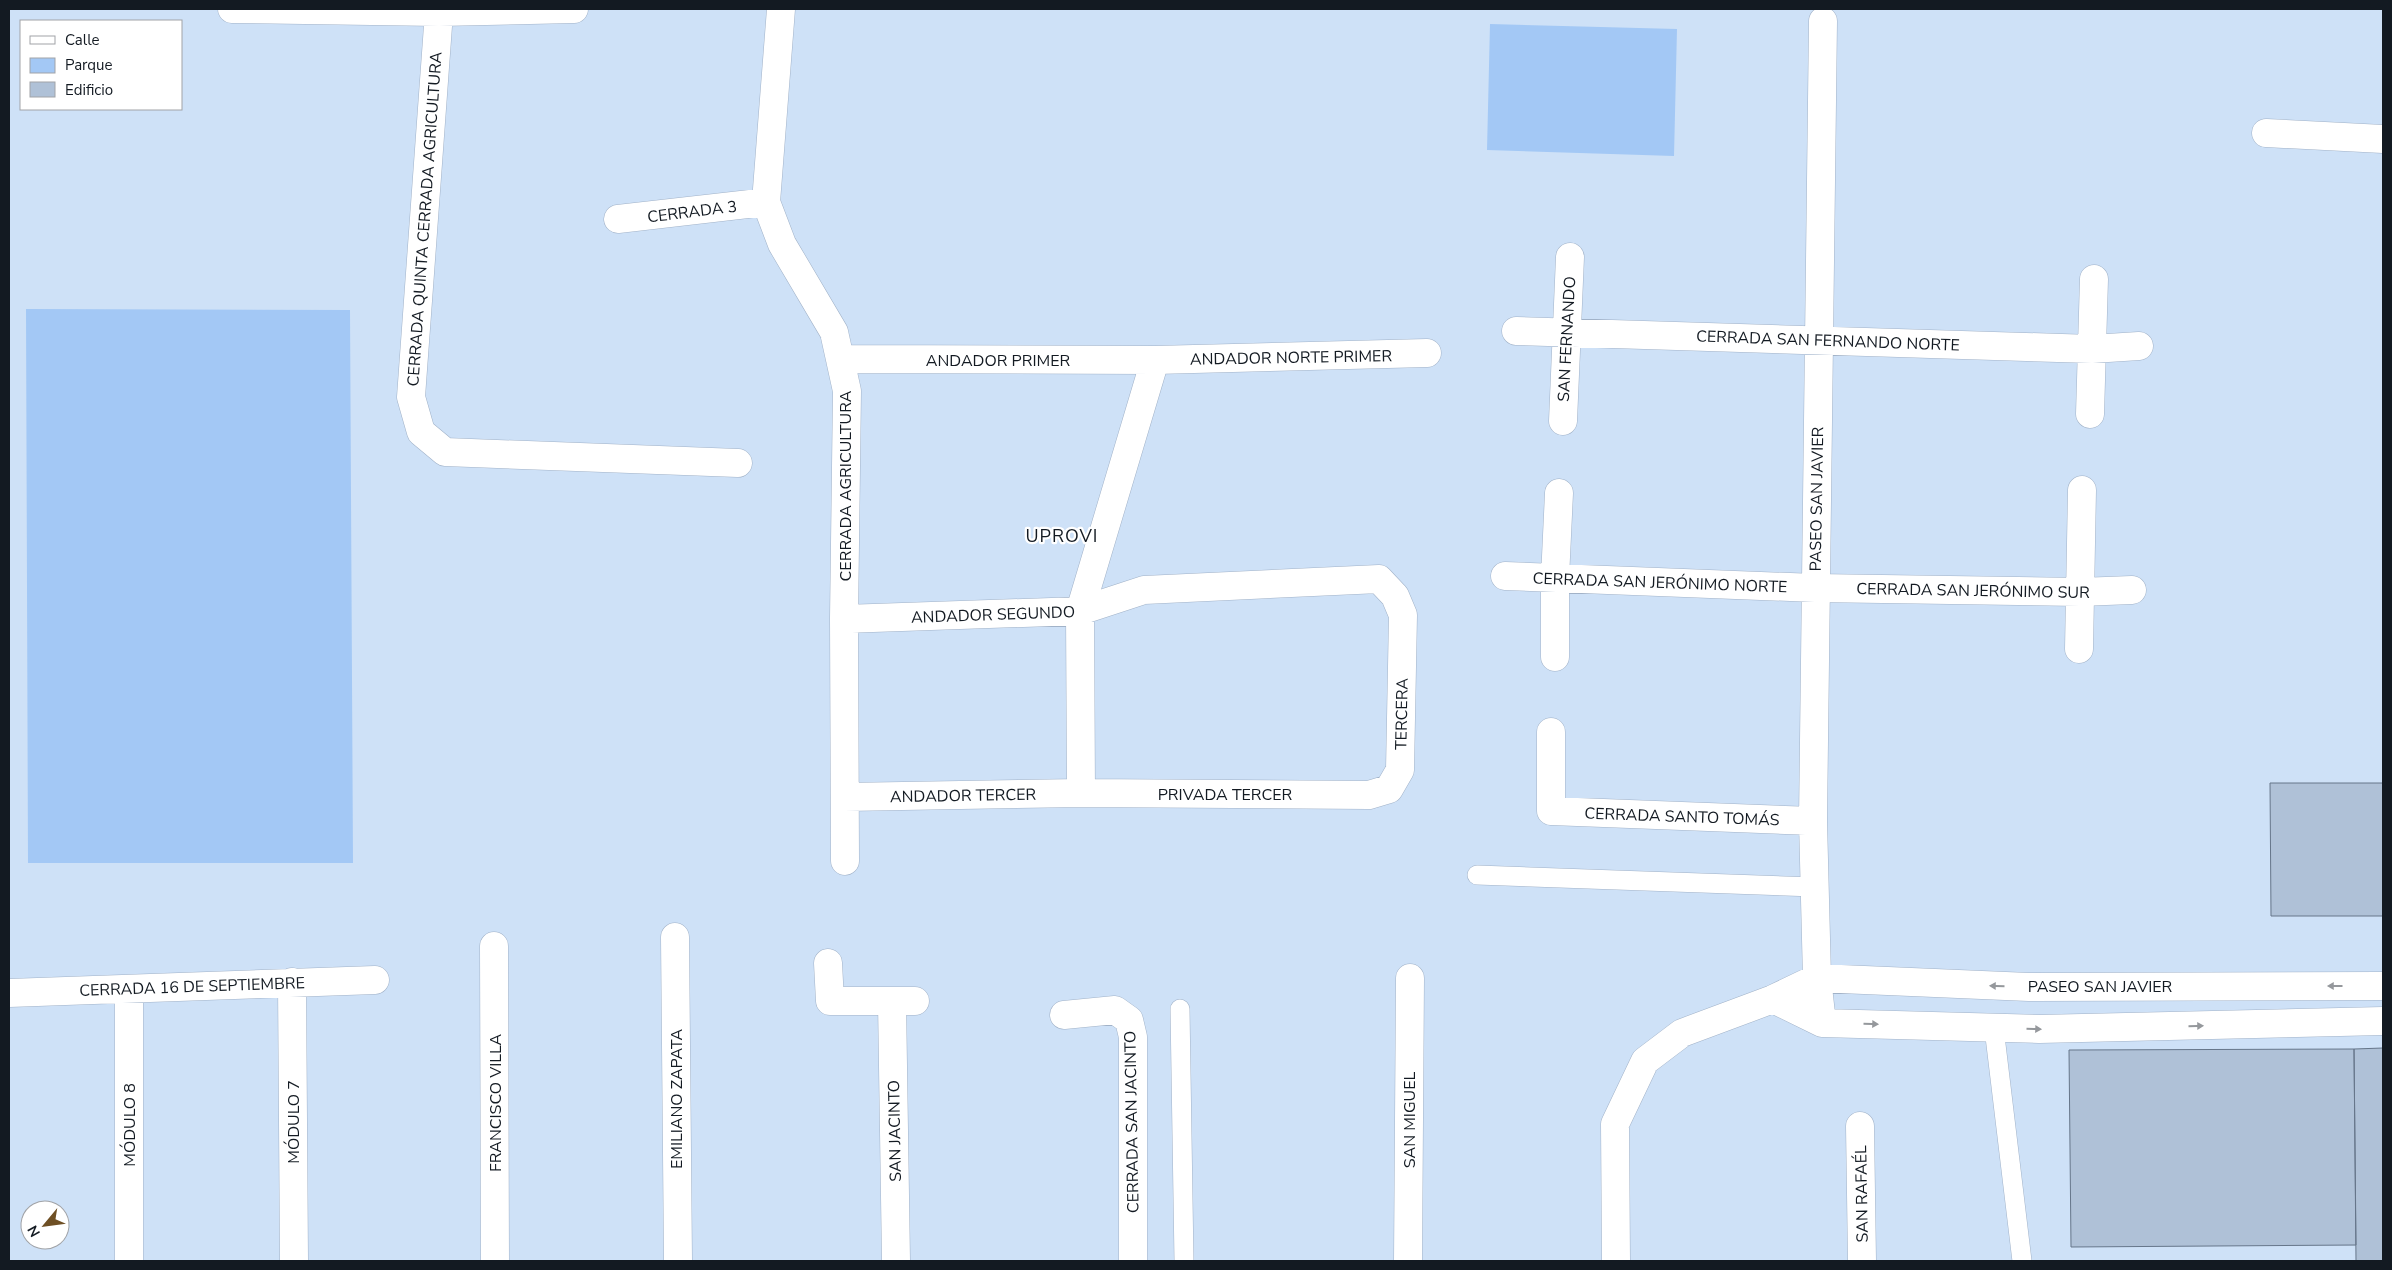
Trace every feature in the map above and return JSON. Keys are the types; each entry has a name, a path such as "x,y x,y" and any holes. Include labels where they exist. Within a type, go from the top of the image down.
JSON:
{"street":[{"path":"232,9 439,12 574,9"},
{"name":"CERRADA AGRICULTURA","path":"780,9 766,202 782,244 834,332 847,391 844,619 845,861"},
{"name":"CERRADA QUINTA CERRADA AGRICULTURA","path":"439,12 411,396 421,432 445,452 738,463"},
{"name":"PASEO SAN JAVIER","path":"1822,1022 1817,978 1813,821 1823,21"},
{"path":"2266,133 2383,139"},
{"name":"CERRADA 3","path":"618,219 766,202"},
{"name":"SAN FERNANDO","path":"1562,421 1570,257"},
{"path":"2090,414 2094,278"},
{"name":"CERRADA SAN FERNANDO NORTE","path":"1516,331 1566,331 2092,349 2139,346"},
{"name":"ANDADOR NORTE PRIMER","path":"1155,360 1427,353"},
{"name":"ANDADOR PRIMER","path":"840,359 1155,360"},
{"path":"1081,793 1080,611 1155,360"},
{"path":"2079,649 2082,490"},
{"path":"1555,657 1555,578 1560,493"},
{"name":"CERRADA SAN JERÓNIMO NORTE","path":"1505,576 1815,588"},
{"name":"ANDADOR SEGUNDO","path":"844,619 1080,611 1144,590 1379,579 1395,596 1403,615"},
{"name":"CERRADA SAN JERÓNIMO SUR","path":"1815,588 2080,592 2132,590"},
{"name":"TERCERA","path":"1369,795 1390,789 1400,770 1403,615"},
{"name":"CERRADA SANTO TOMÁS","path":"1552,732 1551,812 1813,821"},
{"name":"PRIVADA TERCER","path":"1081,793 1369,795"},
{"name":"ANDADOR TERCER","path":"845,797 1081,793"},
{"name":"EMILIANO ZAPATA","path":"675,937 678,1261"},
{"name":"FRANCISCO VILLA","path":"494,946 495,1261"},
{"name":"SAN JACINTO","path":"828,963 830,1001 904,1001 896,1261"},
{"name":"SAN MIGUEL","path":"1408,1261 1410,978"},
{"name":"PASEO SAN JAVIER","path":"1616,1261 1615,1124 1645,1061 1682,1033 1773,998 1817,978 1992,986 2383,986"},
{"name":"CERRADA 16 DE SEPTIEMBRE","path":"9,994 374,980"},
{"name":"MÓDULO 7","path":"292,982 294,1261"},
{"path":"2090,986 2092,1029"},
{"name":"MÓDULO 8","path":"129,990 129,1261"},
{"path":"1773,998 1822,1022 1994,1028 2092,1029 2383,1021"},
{"name":"CERRADA SAN JACINTO","path":"1064,1015 1115,1010 1129,1020 1133,1037 1133,1261"},
{"name":"SAN RAFAÉL","path":"1860,1126 1862,1261"}],"lane":[{"path":"1477,875 1815,887"},
{"path":"1180,1009 1184,1261"},
{"path":"1994,1028 2022,1261"}],"green space":[{"path":"1490,24 1677,29 1674,156 1487,150"},
{"path":"26,309 350,310 353,863 28,863"}],"building":[{"path":"2270,783 2383,783 2383,916 2271,916"},
{"path":"2383,1048 2383,1261 2356,1261 2354,1049"},
{"path":"2354,1049 2356,1245 2071,1247 2069,1050"}],"district":[{"name":"UPROVI","path":"1062,536"}]}
